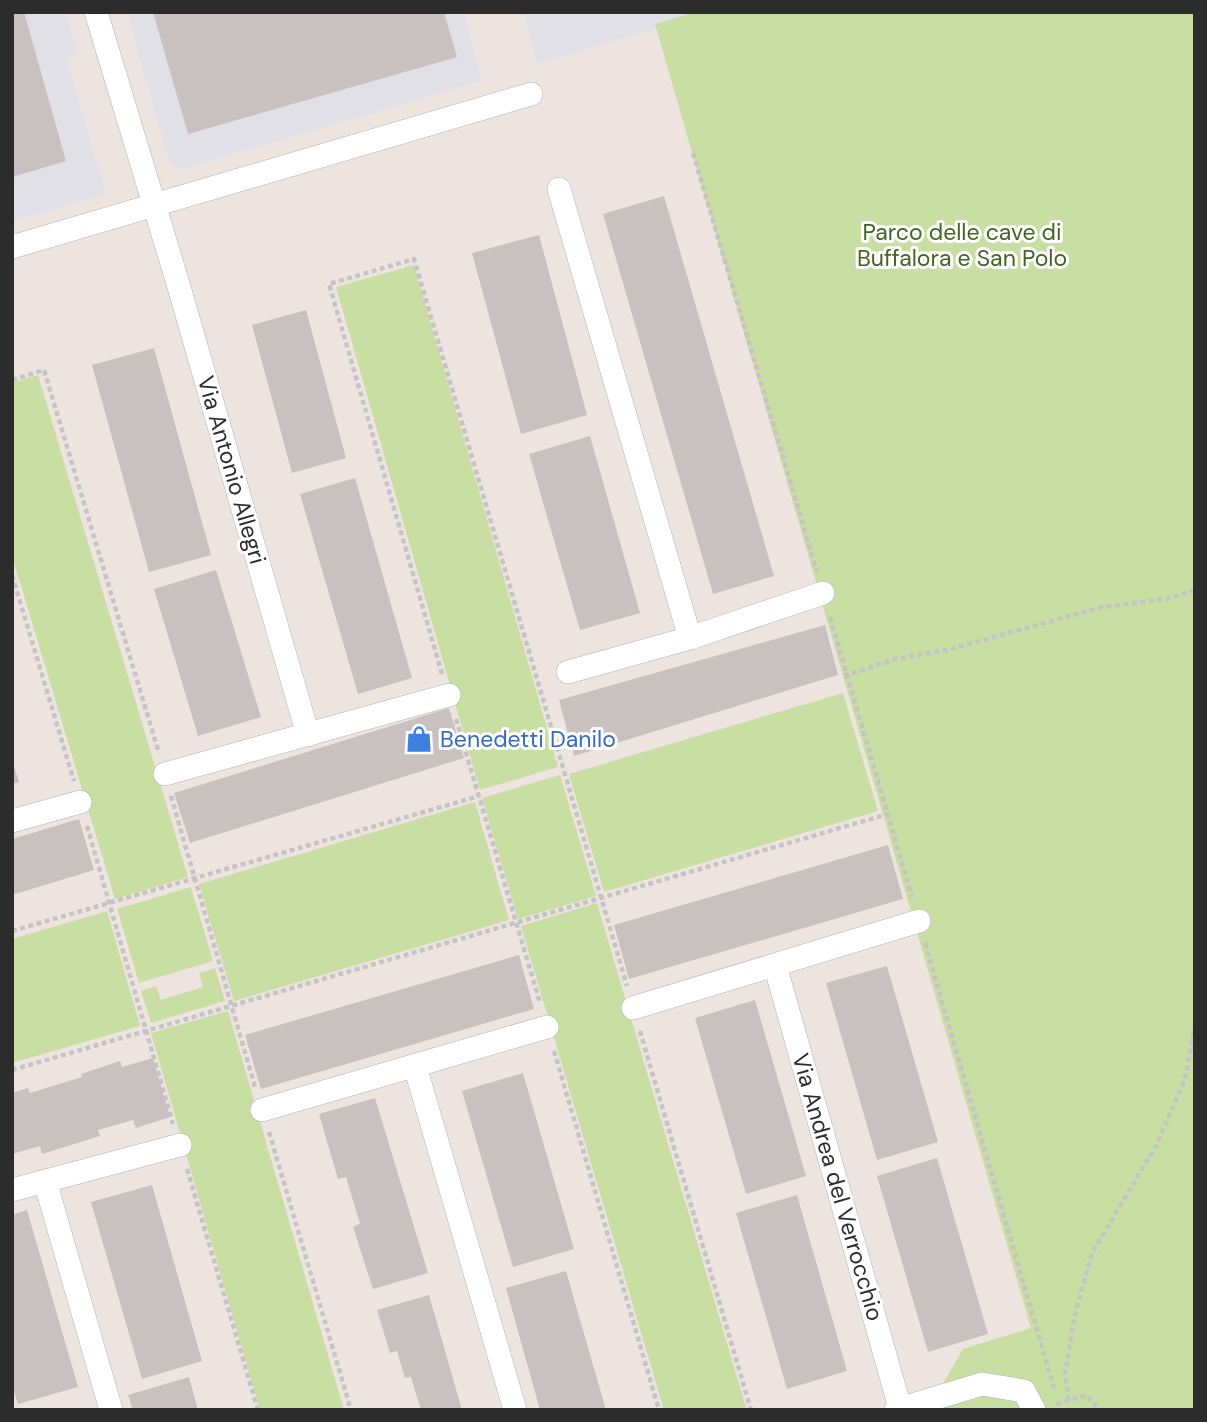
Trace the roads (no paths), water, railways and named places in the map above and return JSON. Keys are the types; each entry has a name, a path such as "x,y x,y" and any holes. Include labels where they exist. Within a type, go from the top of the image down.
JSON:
{"street":[{"name":"Via Antonio Allegri","path":"96,12 308,735"},
{"path":"12,247 531,94"},
{"path":"559,189 690,638"},
{"path":"568,672 690,638 823,593"},
{"path":"165,774 449,695"},
{"path":"12,821 80,802"},
{"path":"633,1008 919,921"},
{"name":"Via Andrea del Verrocchio","path":"775,965 898,1409 982,1384 1024,1391 1041,1408"},
{"path":"262,1110 547,1027"},
{"path":"415,1066 515,1410"},
{"path":"12,1190 180,1145"},
{"path":"45,1181 111,1410"}],"place":[{"name":"Benedetti Danilo","path":"419,739"}],"park label":[{"name":"Parco delle cave di Buffalora e San Polo","path":"962,245"}]}
